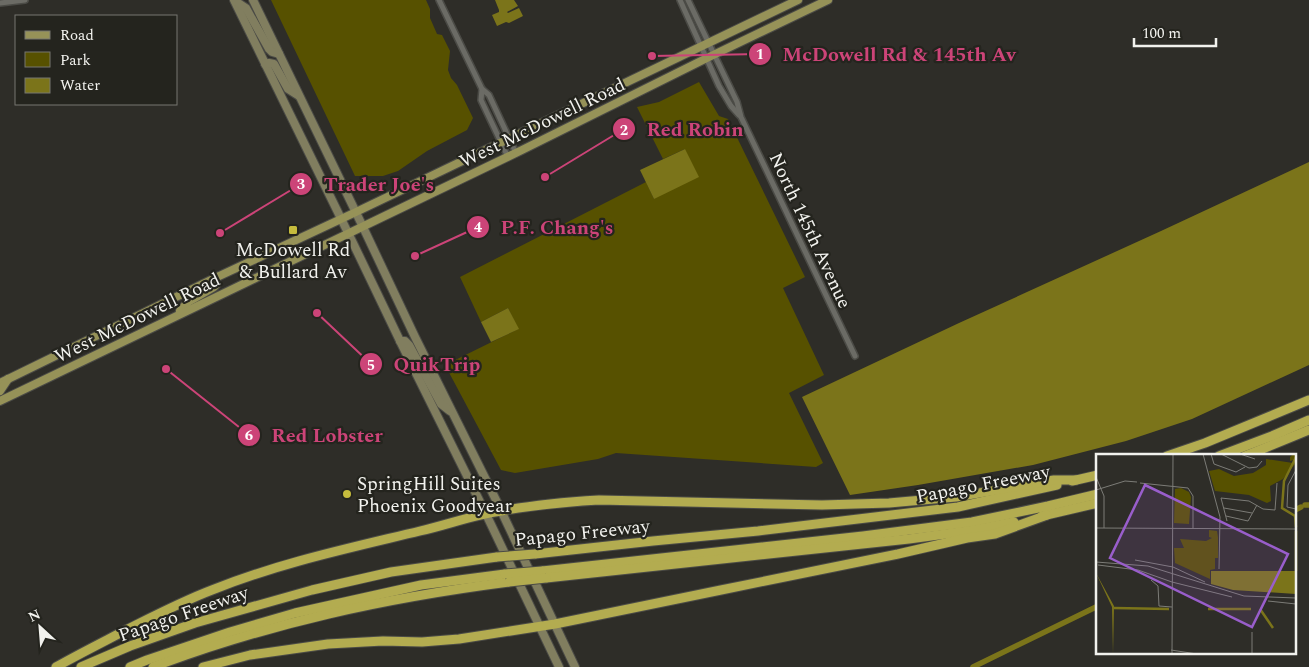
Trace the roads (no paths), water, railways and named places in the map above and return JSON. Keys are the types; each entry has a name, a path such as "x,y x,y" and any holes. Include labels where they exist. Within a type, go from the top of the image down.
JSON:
{"highway":[{"path":"1173,454 1205,443 1309,400"},
{"path":"1224,454 1309,420"},
{"path":"1249,454 1309,430"},
{"name":"Papago Freeway","path":"81,667 130,646 195,622 312,590 391,572 497,557 758,531 958,507 1096,475"},
{"path":"56,667 151,617 212,590 286,565 501,511 599,500 822,505 889,503 956,497 1054,480 1076,480"},
{"path":"544,575 972,522 1096,494"},
{"path":"130,667 230,632 295,613 421,585 544,575 909,539 975,530 1096,503"},
{"path":"203,667 250,656 312,646 459,639 555,624 898,554 967,538 995,534 1047,515"},
{"path":"153,667 229,640 290,623 507,578"}],"main road":[{"path":"253,0 575,667"},
{"name":"West McDowell Road","path":"0,383 215,278 341,220 798,0"},
{"name":"West McDowell Road","path":"0,401 364,227 828,0"},
{"path":"234,1 246,8 268,49 279,54"},
{"path":"234,1 559,667"},
{"path":"265,64 274,64 288,89 300,98"},
{"path":"175,316 188,302 214,287 216,285 215,278"},
{"path":"89,340 96,355"},
{"path":"400,341 405,341 409,345 442,404 453,414"},
{"path":"0,391 8,379"}],"street":[{"path":"0,3 24,0"},
{"path":"439,0 482,89 489,95 516,153"},
{"name":"North 145th Avenue","path":"680,0 705,44 715,54 737,102 741,117 855,356"},
{"name":"North 145th Avenue","path":"688,0 705,44 707,58 722,92 741,117"},
{"path":"482,89 481,100 508,157"}],"water":[{"path":"495,0 514,0 518,6 507,12 519,8 523,16 509,23 506,22 497,26 492,15 499,12"},
{"path":"685,149 699,177 654,199 640,170"},
{"path":"1309,162 1309,365 1192,419 1126,441 1033,465 850,495 802,397"},
{"path":"508,308 519,329 491,342 481,322"}],"waterway":[{"path":"1296,510 1301,507"},
{"path":"973,667 1096,607"}],"place":[{"name":"McDowell Rd & 145th Av","path":"652,56"},
{"name":"Red Robin","path":"545,177"},
{"name":"McDowell Rd & Bullard Av","path":"293,230"},
{"name":"Trader Joe's","path":"220,233"},
{"name":"P.F. Chang's","path":"415,256"},
{"name":"QuikTrip","path":"317,313"},
{"name":"Red Lobster","path":"166,369"},
{"name":"SpringHill Suites Phoenix Goodyear","path":"347,494"}]}
